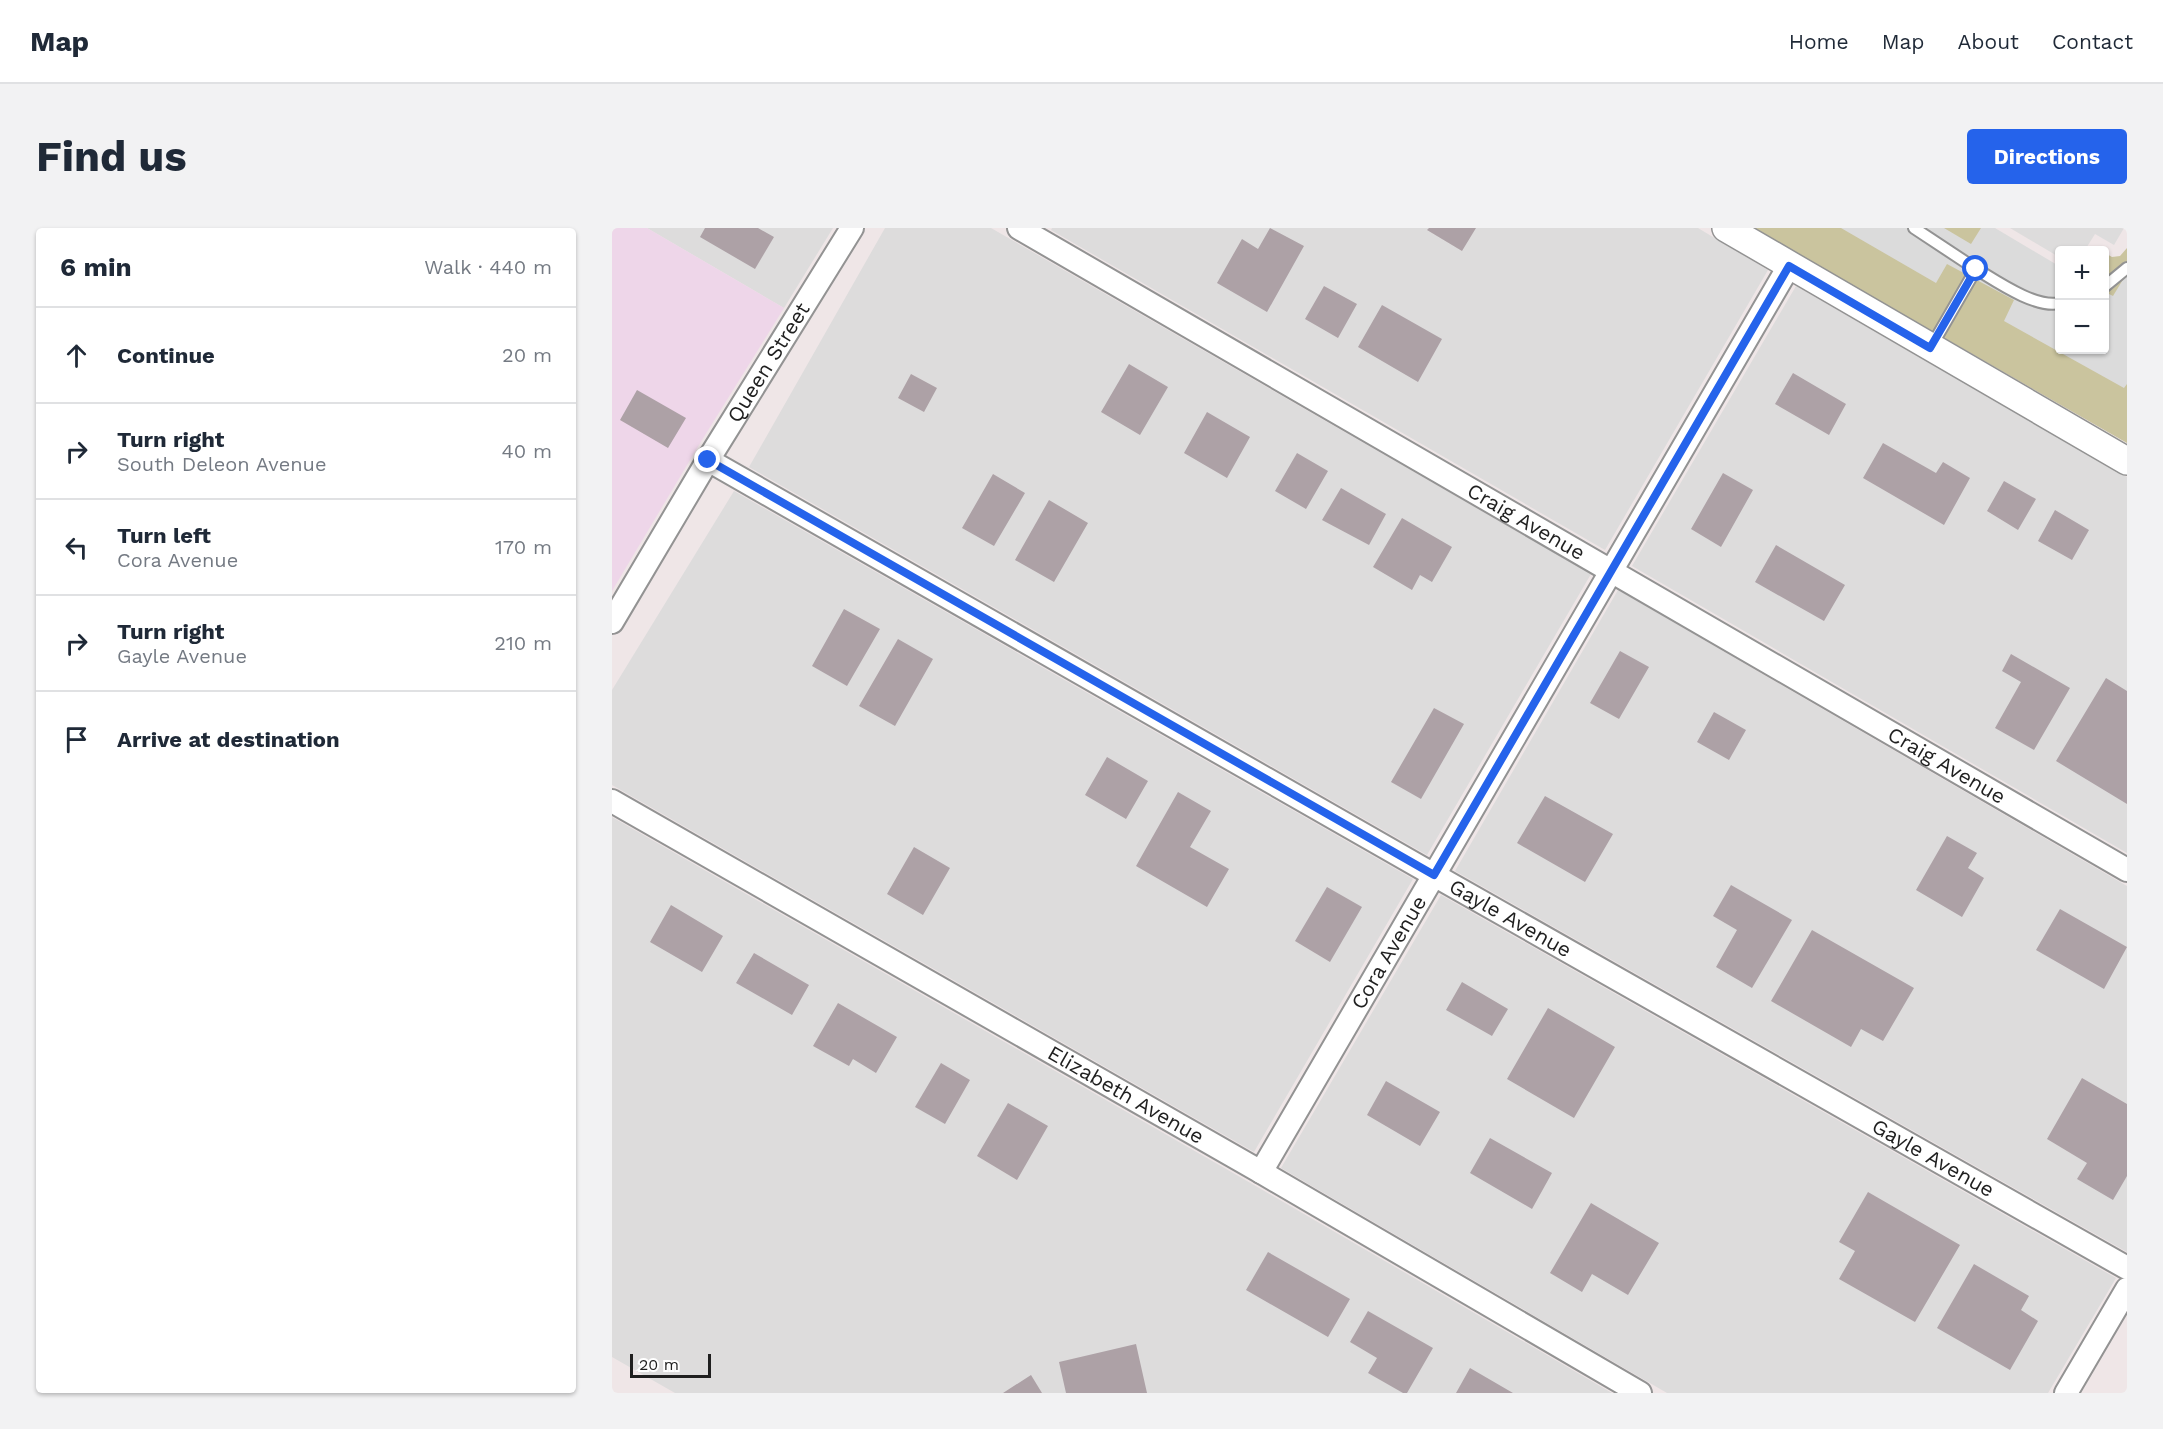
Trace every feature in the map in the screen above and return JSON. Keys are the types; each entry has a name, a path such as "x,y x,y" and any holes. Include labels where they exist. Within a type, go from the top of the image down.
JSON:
{"street":[{"name":"Queen Street","path":"612,622 708,460 852,228"},
{"name":"Craig Avenue","path":"1019,228 2127,870"},
{"path":"1726,228 2127,461"},
{"name":"Cora Avenue","path":"1261,1172 1789,266"},
{"name":"Gayle Avenue","path":"708,460 2127,1268"},
{"name":"Elizabeth Avenue","path":"612,801 1261,1172 1640,1393"},
{"path":"2066,1393 2127,1289"}],"lane":[{"path":"1914,228 2024,297 2055,304"},
{"path":"2109,283 2127,268"},
{"path":"1930,348 1976,269"}],"shaded area":[{"path":"612,228 647,228 784,308 612,591"},
{"path":"647,228 833,228 784,308"},
{"path":"885,228 991,228 1591,574 1427,855 749,467"},
{"path":"1052,228 1698,228 1768,270 1605,550 1051,230"},
{"path":"1753,228 1987,228 2055,342 2055,354 2109,354 2109,255 2120,256 2127,248 2127,443"},
{"path":"1841,228 1944,228 1971,244 1981,228 1995,228 2055,264 2055,349 2004,321 2014,300 1947,264 1936,283"},
{"path":"2010,228 2124,228 2114,245 2095,234 2088,246 2055,246 2055,255"},
{"path":"2127,273 2127,384 2124,388 2063,354 2109,354 2109,294 2113,296"},
{"path":"1796,286 2127,477 2127,853 1632,566"},
{"path":"734,491 1413,879 1254,1152 612,785 612,690"},
{"path":"1618,590 2127,886 2127,1252 1455,871"},
{"path":"612,817 1612,1393 675,1393 612,1357"},
{"path":"1441,895 2116,1278 2048,1393 1667,1393 1281,1168"}],"building":[{"path":"705,228 758,228 774,237 755,269 700,237"},
{"path":"1270,228 1304,246 1267,312 1217,283 1242,239 1258,249"},
{"path":"1429,228 1476,228 1462,251 1427,230"},
{"path":"1324,286 1357,304 1338,338 1305,319"},
{"path":"1382,305 1442,339 1418,382 1358,347"},
{"path":"1129,364 1168,387 1140,435 1101,412"},
{"path":"1793,373 1846,404 1829,435 1775,404"},
{"path":"911,374 937,388 924,412 898,398"},
{"path":"637,390 686,418 668,448 620,420"},
{"path":"1207,412 1250,437 1227,478 1184,453"},
{"path":"1883,443 1936,473 1943,462 1970,478 1944,525 1863,478"},
{"path":"1297,453 1328,471 1306,509 1275,491"},
{"path":"1723,473 1753,490 1721,547 1691,529"},
{"path":"993,474 1025,493 994,546 962,528"},
{"path":"2004,481 2036,499 2018,530 1987,511"},
{"path":"1341,488 1386,514 1369,545 1322,520"},
{"path":"1049,500 1088,523 1054,582 1015,560"},
{"path":"2055,510 2089,530 2072,560 2038,541"},
{"path":"1402,518 1452,547 1432,582 1420,575 1412,590 1373,567"},
{"path":"1776,545 1845,585 1824,621 1755,582"},
{"path":"844,609 880,629 847,686 812,666"},
{"path":"898,639 933,659 895,726 859,706"},
{"path":"1620,651 1649,667 1619,719 1590,703"},
{"path":"2011,654 2070,688 2034,750 1995,728 2021,682 2002,671"},
{"path":"2106,678 2127,691 2127,804 2056,761"},
{"path":"1434,708 1464,724 1421,799 1391,782"},
{"path":"1714,712 1746,730 1729,760 1697,742"},
{"path":"1107,757 1148,781 1126,819 1085,795"},
{"path":"1178,792 1211,811 1190,847 1229,869 1207,907 1136,866"},
{"path":"1545,796 1613,834 1585,882 1517,843"},
{"path":"1947,836 1977,853 1968,868 1984,878 1962,917 1916,890"},
{"path":"914,847 950,868 923,915 887,894"},
{"path":"1731,885 1792,920 1752,988 1716,967 1737,930 1713,916"},
{"path":"1327,887 1362,907 1330,962 1295,941"},
{"path":"671,905 723,936 702,972 650,942"},
{"path":"2060,909 2127,947 2104,989 2036,950"},
{"path":"1812,930 1914,988 1883,1041 1861,1029 1851,1047 1771,1001"},
{"path":"754,953 809,985 792,1015 736,983"},
{"path":"1462,982 1508,1009 1492,1036 1446,1010"},
{"path":"838,1003 897,1037 876,1073 853,1059 849,1066 813,1046"},
{"path":"1548,1008 1615,1047 1574,1118 1507,1079"},
{"path":"941,1063 970,1080 945,1124 915,1107"},
{"path":"2082,1078 2127,1104 2127,1176 2113,1200 2077,1179 2087,1163 2047,1139"},
{"path":"1386,1081 1440,1112 1420,1146 1367,1115"},
{"path":"1008,1103 1048,1126 1017,1180 977,1156"},
{"path":"1490,1138 1552,1173 1532,1209 1470,1173"},
{"path":"1868,1192 1960,1245 1915,1322 1839,1279 1855,1251 1839,1242"},
{"path":"1591,1203 1659,1243 1628,1295 1592,1274 1582,1292 1550,1273"},
{"path":"1268,1252 1350,1299 1328,1337 1246,1290"},
{"path":"1974,1264 2029,1296 2021,1310 2038,1321 2010,1370 1937,1328"},
{"path":"1368,1311 1433,1348 1407,1393 1403,1393 1368,1373 1377,1358 1350,1342"},
{"path":"1136,1344 1147,1393 1066,1393 1059,1362"},
{"path":"1470,1368 1513,1393 1456,1393"},
{"path":"1031,1375 1042,1393 1003,1393"}],"route":[{"path":"708,460 1434,875 1789,266 1930,348 1976,269"}]}
